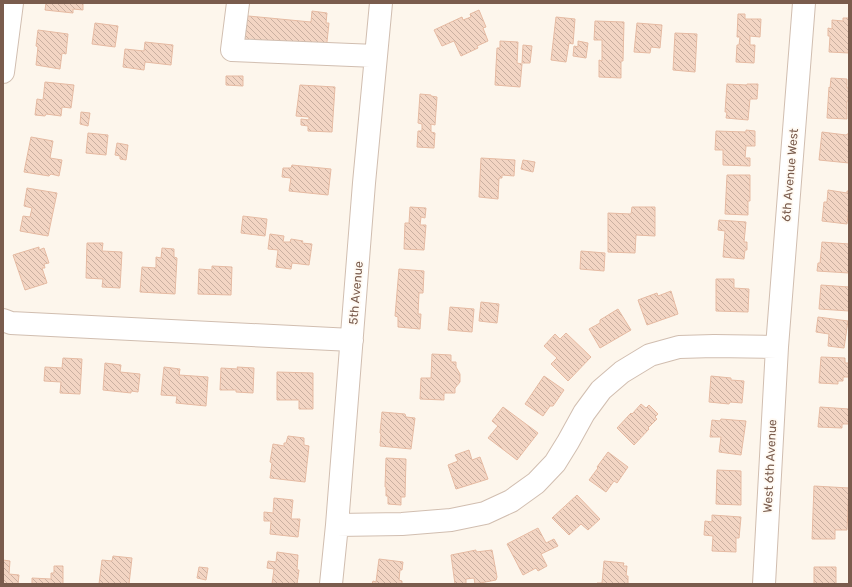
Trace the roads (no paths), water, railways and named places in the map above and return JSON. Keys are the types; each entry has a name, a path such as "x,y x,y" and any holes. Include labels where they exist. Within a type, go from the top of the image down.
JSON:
{"street":[{"path":"3,72 12,3"},
{"path":"238,3 232,50 376,56"},
{"name":"5th Avenue","path":"331,584 381,3"},
{"name":"6th Avenue West","path":"777,347 804,3"},
{"path":"3,320 11,323 352,340"},
{"path":"337,525 451,520 485,513 511,501 536,483 555,462 584,413 601,390 622,372 650,355 679,347 777,347"},
{"name":"West 6th Avenue","path":"764,584 777,347"}]}
